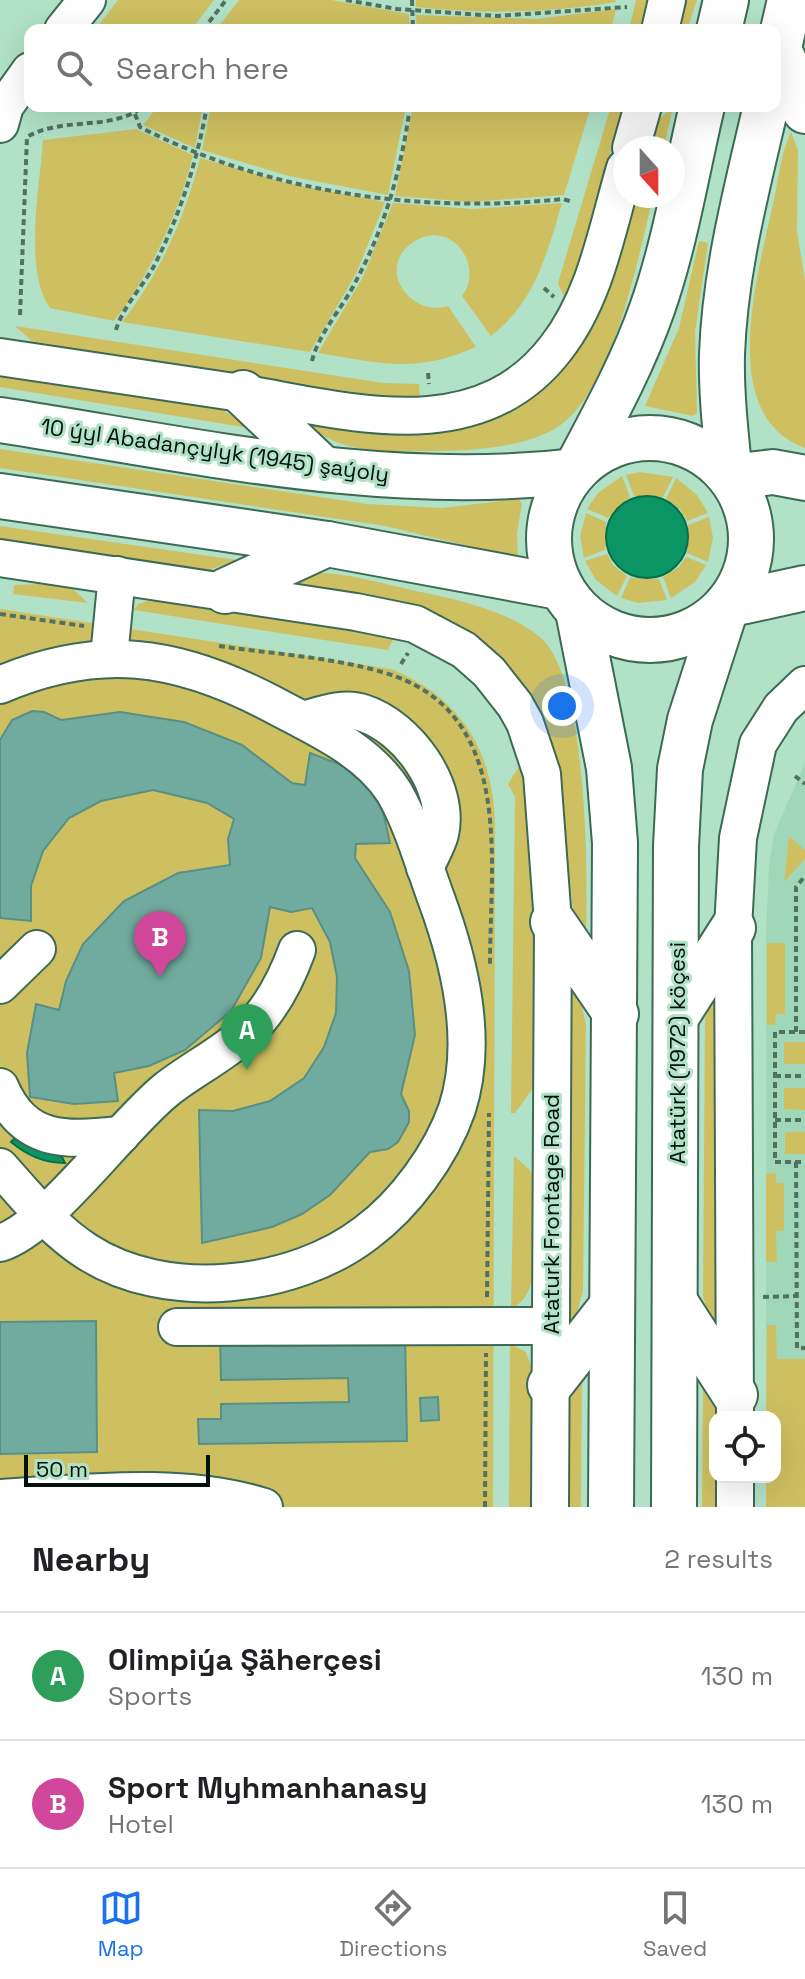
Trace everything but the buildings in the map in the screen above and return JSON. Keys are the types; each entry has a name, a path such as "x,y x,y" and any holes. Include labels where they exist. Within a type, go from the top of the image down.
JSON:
{"main road":[{"path":"720,24 726,0"},
{"path":"781,39 790,0"},
{"path":"781,65 805,111"},
{"path":"611,1507 616,1014 613,802 607,754 569,599 550,557 549,526 557,496 575,471 615,394 652,308 667,260 701,112"},
{"path":"730,477 722,355 726,307 731,265 765,112"},
{"path":"243,393 323,469"},
{"name":"10 ýyl Abadançylyk (1945) şaýoly","path":"0,420 323,469 444,479 508,479 575,471"},
{"path":"0,496 327,544 569,599 605,630 637,640 670,638 701,626 727,605 742,582 750,555 751,527 744,500 730,477 704,453 671,440 636,438 603,449 575,471"},
{"path":"730,477 773,472 805,478"},
{"path":"225,591 327,544"},
{"path":"727,605 805,588"},
{"name":"Atatürk (1972) köçesi","path":"674,1507 678,1014 676,846 680,769 702,676 727,605"},
{"path":"553,922 616,1014"},
{"path":"678,1014 733,928"},
{"path":"675,1302 735,1406"},
{"path":"550,1385 611,1307"}],"street":[{"path":"68,24 87,0"},
{"path":"661,24 667,0"},
{"path":"0,124 5,106 24,79"},
{"path":"634,136 641,112"},
{"path":"0,357 243,393 348,413 407,417 466,408 508,390 554,351 580,312 613,206"},
{"path":"0,558 225,591 415,624 464,650 489,672 525,723 542,774 553,922"},
{"path":"109,644 117,575"},
{"path":"0,685 109,644 201,673 246,691 303,720 362,758 381,775 409,824 461,979 465,1038 457,1108 446,1132 390,1213 364,1235 308,1263 249,1278 205,1283 148,1277 88,1253 0,1167"},
{"path":"735,1406 733,928 738,838 752,761 768,726 805,685"},
{"name":"Ataturk Frontage Road","path":"550,1507 553,922"},
{"path":"0,987 37,949"},
{"path":"0,1243 17,1236 44,1213 164,1091 247,1032 284,984 297,950"},
{"path":"0,1087 16,1114 30,1127 53,1137 121,1135"},
{"path":"177,1327 550,1326"},
{"path":"735,1483 735,1507"},
{"path":"0,1498 161,1492 212,1496 264,1507"}],"path":[{"path":"209,24 226,0"},
{"path":"346,0 413,10 510,15 571,13 620,2 627,7"},
{"path":"412,0 413,24"},
{"path":"20,315 27,137 41,129 137,112"},
{"path":"116,330 165,242 197,153 206,112"},
{"path":"312,361 360,275 390,199 409,112"},
{"path":"135,114 140,127 197,153 277,177 390,199 472,205 563,199 573,202"},
{"path":"0,614 109,644"},
{"path":"214,646 380,671 416,686 459,722 476,751 488,790 490,971"},
{"path":"795,776 805,784"},
{"path":"796,1032 796,887 805,876"},
{"path":"805,1032 775,1032 775,1162 805,1162"},
{"path":"775,1076 805,1076"},
{"path":"485,1507 489,1109"},
{"path":"775,1120 805,1120"},
{"path":"796,1162 797,1348 805,1348"},
{"path":"796,1239 805,1239"},
{"path":"757,1297 796,1296"}],"shaded area":[{"path":"118,0 214,0 196,24 100,24"},
{"path":"239,0 331,0 409,14 410,24 221,24"},
{"path":"416,0 616,2 541,10 466,11 416,7"},
{"path":"636,0 648,0 642,24 630,24"},
{"path":"683,0 697,0 689,24 678,24"},
{"path":"616,9 612,24 417,24 416,15 536,19"},
{"path":"153,112 202,112 195,148 143,125"},
{"path":"210,112 405,112 388,195 289,176 202,150"},
{"path":"412,112 589,112 564,195 472,202 395,196"},
{"path":"609,112 621,112 573,287 568,297 564,297 558,283"},
{"path":"672,112 667,136 652,136 658,120"},
{"path":"136,129 193,155 180,199 162,242 140,283 114,321 50,308 42,292 35,251 43,140"},
{"path":"791,132 798,150 797,231 805,281 805,448 778,432 761,407 752,377 750,342 758,271"},
{"path":"200,158 287,183 385,202 356,274 310,352 122,322 148,285 170,244"},
{"path":"393,203 472,209 562,203 545,259 529,292 519,308 491,336 462,296 468,283 469,270 460,247 438,236 425,236 402,253 397,265 402,288 421,305 434,308 448,306 476,347 434,361 398,364 318,353 363,277"},
{"path":"632,208 650,208 631,287 608,356 576,411 542,435 492,447 392,451 346,445 332,440 305,422 386,434 434,432 459,426 512,404 550,378 581,345 604,304"},
{"path":"699,241 708,243 695,332 697,413 693,416 645,406 679,328"},
{"path":"15,326 383,383 419,384 420,399 381,399 54,348 32,341"},
{"path":"0,373 222,410 255,429 0,387"},
{"path":"0,449 367,504 442,508 518,499 522,503 517,533 518,558 385,526 0,468"},
{"path":"640,472 673,477 663,497 634,496 626,475"},
{"path":"622,476 630,497 608,518 587,509 598,493"},
{"path":"676,478 697,495 708,513 687,521 680,509 666,499"},
{"path":"647,496 663,499 676,508 685,521 688,537 685,553 676,566 663,575 647,578 631,575 618,566 609,553 606,537 609,521 618,508 631,499"},
{"path":"586,513 606,522 605,550 584,558 580,536"},
{"path":"709,517 713,538 708,562 687,553 688,525"},
{"path":"0,526 237,560 209,570 0,540"},
{"path":"607,554 614,566 627,576 617,596 596,580 585,561"},
{"path":"686,557 706,565 695,582 671,598 663,577 679,567"},
{"path":"313,573 353,577 467,603 499,613 540,637 556,659 568,692 576,734 585,826 586,939 573,910 557,758 520,683 287,584"},
{"path":"630,578 659,579 667,600 638,603 621,598"},
{"path":"14,585 71,587 88,603 13,594"},
{"path":"155,599 394,637 388,650 134,610 138,604"},
{"path":"0,609 391,669 436,695 468,729 488,772 495,824 493,1507 0,1507"},
{"path":"522,762 537,921 534,1087 515,1113 511,1113 515,797 508,784"},
{"path":"805,763 805,1507 766,1507 766,1483 781,1483 781,1411 766,1411 766,934 774,834"},
{"path":"789,836 805,850 805,859 784,882"},
{"path":"767,943 785,943 785,1014 776,1014 775,1025 767,1025"},
{"path":"718,989 717,1333 703,1298 705,1018"},
{"path":"575,991 586,1024 583,1290 567,1331 570,993"},
{"path":"784,1042 805,1042 805,1064 784,1064"},
{"path":"784,1088 805,1088 805,1110 784,1109"},
{"path":"785,1132 805,1132 805,1154 785,1154"},
{"path":"14,1139 62,1157 65,1163 42,1160 29,1154 11,1142"},
{"path":"514,1156 530,1170 535,1184 537,1234 530,1288 522,1301 511,1308"},
{"path":"776,1173 776,1183 784,1183 784,1231 776,1231 777,1262 766,1262 766,1174"},
{"path":"767,1325 776,1325 777,1359 805,1359 805,1507 766,1507 766,1483 781,1483 781,1411 766,1411"},
{"path":"510,1344 526,1352 534,1375 533,1507 509,1507"},
{"path":"579,1380 582,1381 581,1507 567,1507 566,1426"},
{"path":"703,1383 716,1411 709,1411 709,1483 717,1483 717,1507 702,1507"}],"place":[{"name":"Sport Myhmanhanasy","path":"160,977"},
{"name":"Olimpiýa Şäherçesi","path":"247,1070"}]}
